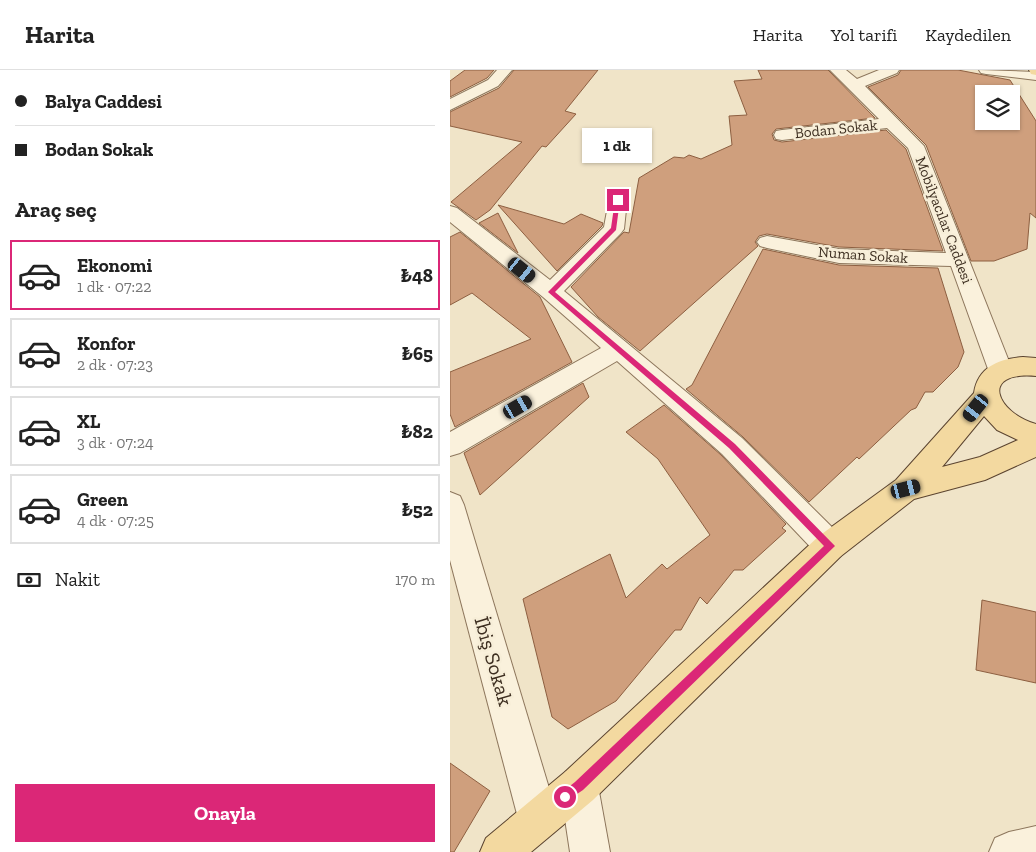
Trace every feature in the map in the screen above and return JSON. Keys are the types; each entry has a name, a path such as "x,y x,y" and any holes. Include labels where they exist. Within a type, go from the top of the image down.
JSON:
{"main road":[{"path":"1032,363 1011,365 1000,369 992,376 988,384 987,394 991,405 998,415 1009,424 1036,435"},
{"path":"500,852 538,818 579,786 830,546 906,489 987,394"},
{"path":"906,489 984,468 1036,444"}],"street":[{"path":"450,105 493,82 505,70"},
{"name":"Mobilyacılar Caddesi","path":"837,70 855,85 891,124 916,146 1000,369"},
{"path":"855,85 892,70"},
{"path":"986,70 1036,76"},
{"name":"Bodan Sokak","path":"782,136 891,124"},
{"path":"551,292 614,229 618,200"},
{"path":"450,212 551,292 732,446 830,546"},
{"name":"Numan Sokak","path":"768,242 839,256 959,260"},
{"path":"450,445 619,349"},
{"name":"İbiş Sokak","path":"450,504 538,818"},
{"path":"579,786 590,852"},
{"path":"1009,852 1036,846"}],"building":[{"path":"465,70 494,70 487,78 450,97 450,81"},
{"path":"514,70 598,70 565,111 576,114 546,147 542,146 490,210 476,220 451,202 522,142 450,126 450,112 499,88"},
{"path":"758,70 828,70 875,118 776,129 772,134 774,140 782,142 886,130 906,149 943,251 839,247 767,234 759,236 755,242 758,246 640,351 598,317 571,287 624,232 629,233 639,178 674,157 684,158 689,155 701,159 732,145 729,116 747,115 734,81 762,79"},
{"path":"901,70 958,70 1010,80 1013,85 975,85 975,130 1020,130 1020,96 1036,121 1036,218 1030,213 1027,249 994,261 971,261 926,145 868,87 898,75"},
{"path":"498,205 564,224 581,214 603,223 557,271"},
{"path":"498,213 518,253 479,223"},
{"path":"460,232 540,297 572,362 455,427 450,414 450,372 531,339 472,293 450,305 450,237"},
{"path":"763,249 839,265 938,268 964,352 958,367 933,392 925,392 916,408 911,410 859,459 857,457 809,502 743,437 686,389 692,385"},
{"path":"583,383 589,397 480,495 464,453"},
{"path":"664,405 721,455 786,524 782,528 786,531 743,570 734,570 707,604 700,597 681,630 675,630 616,701 568,729 552,717 523,599 610,554 626,598 662,564 667,569 710,535 658,459 626,432"},
{"path":"982,600 1036,612 1036,683 976,670"},
{"path":"450,763 490,791 454,852 450,852"}],"route":[{"path":"565,797 579,786 830,546 732,446 551,292 614,229 618,200"}]}
